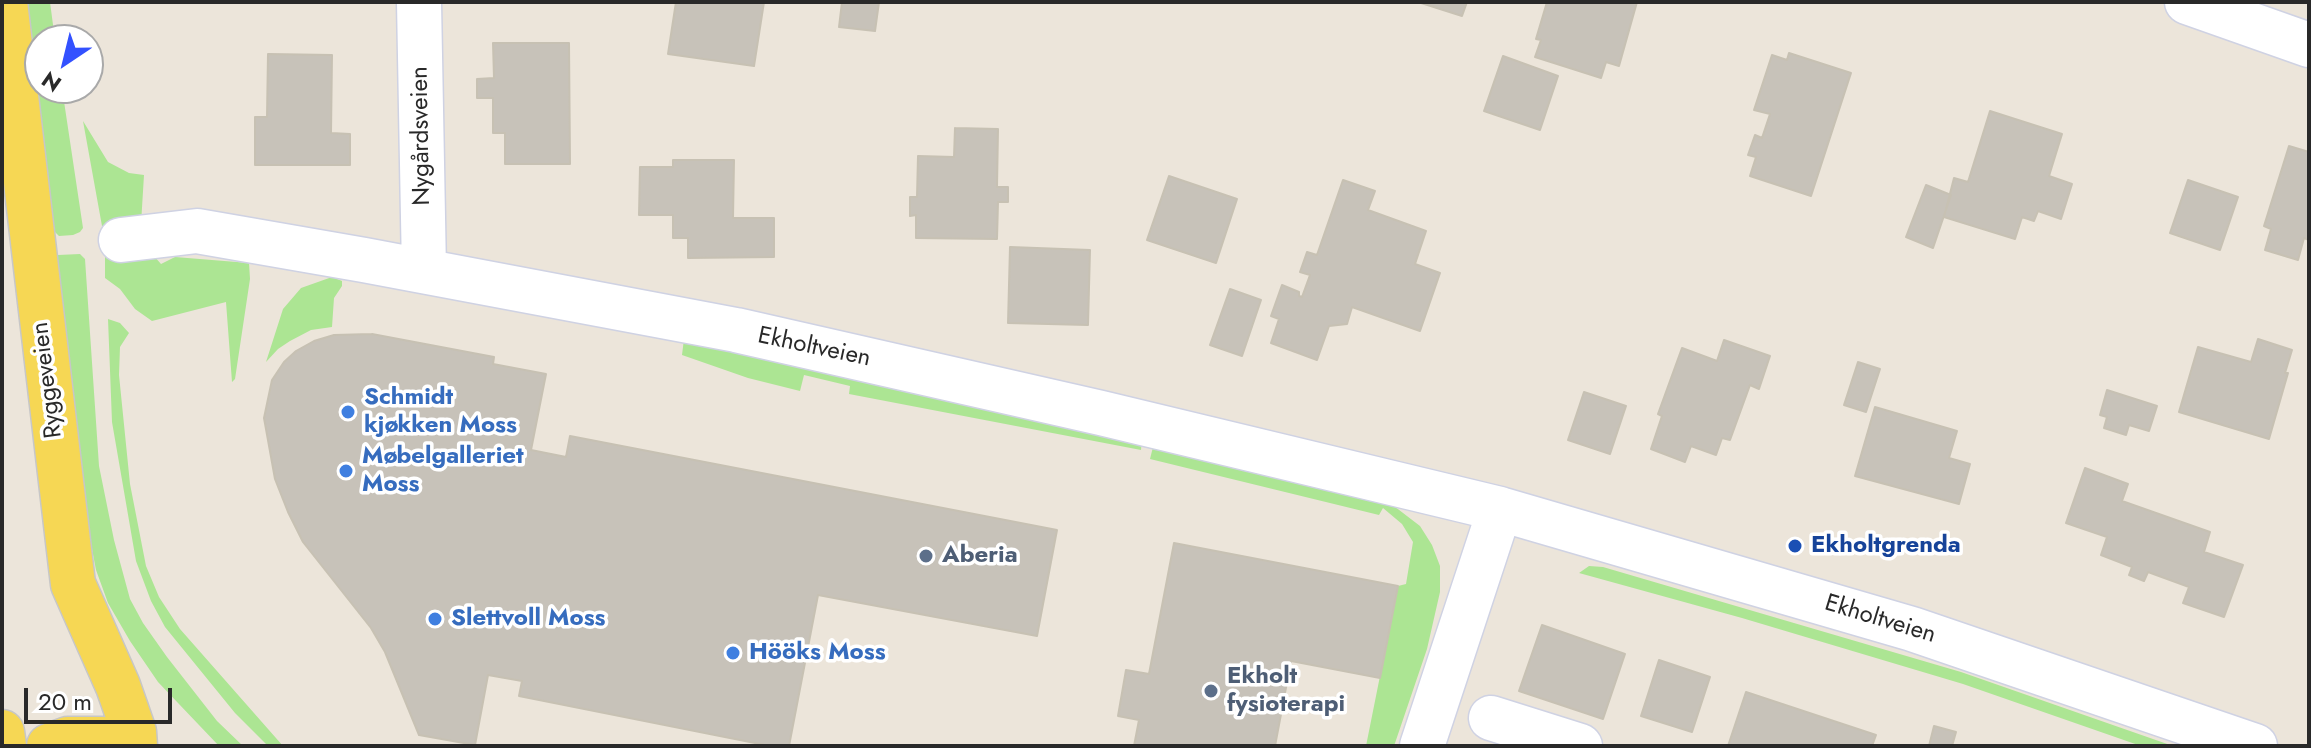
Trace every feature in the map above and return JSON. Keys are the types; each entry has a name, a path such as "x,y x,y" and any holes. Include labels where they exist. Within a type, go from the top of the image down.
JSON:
{"main road":[{"name":"Ryggeveien","path":"5,2 73,584 118,686 134,732 135,746"},
{"path":"2,732 4,746"},
{"path":"49,746 68,739 103,739 120,746"}],"street":[{"name":"Nygårdsveien","path":"419,2 424,271"},
{"path":"2187,2 2309,45"},
{"name":"Ekholtveien","path":"121,240 197,231 736,330 1500,509 1912,629 2255,746"},
{"path":"1422,746 1500,509"},
{"path":"1491,718 1580,746"}],"green space":[{"path":"22,2 50,2 53,24 25,24"},
{"path":"34,104 64,104 83,228 73,235 59,236 48,225"},
{"path":"83,121 108,162 129,173 144,175 141,224 114,232 102,226"},
{"path":"146,247 161,264 175,257 249,263 250,279 235,379 232,382 226,302 152,321 135,309 120,289 105,278 105,256 114,250"},
{"path":"80,254 85,259 99,466 130,599 167,657 217,721 243,746 219,746 158,682 108,603 96,570 84,507 53,259 58,255"},
{"path":"332,277 342,281 342,286 334,298 332,327 311,330 290,341 266,362 283,309 301,288"},
{"path":"108,319 120,323 129,333 120,347 119,375 130,484 146,566 159,597 180,629 283,746 268,746 235,713 165,627 151,601 136,561 112,422"},
{"path":"684,339 1142,438 1141,450 849,394 850,386 804,375 800,391 748,378 682,355"},
{"path":"1154,443 1390,503 1420,526 1440,566 1440,592 1427,649 1394,746 1366,746 1398,586 1406,584 1413,542 1402,524 1383,508 1379,515 1150,459"},
{"path":"1589,566 1603,567 1961,672 2173,746 2141,746 1963,684 1579,573"}],"building":[{"path":"676,2 764,2 754,66 668,54"},
{"path":"842,2 879,2 875,31 839,27"},
{"path":"1418,2 1467,2 1462,16"},
{"path":"1547,2 1637,2 1619,66 1606,62 1601,78 1535,57 1541,40 1536,39"},
{"path":"493,43 569,43 570,164 505,164 505,133 493,133 493,98 477,98 477,79 494,78"},
{"path":"1789,53 1851,73 1811,196 1750,176 1756,157 1748,155 1755,135 1762,138 1770,114 1754,110 1772,55 1787,60"},
{"path":"268,54 332,55 331,133 350,134 350,165 255,165 255,117 267,117"},
{"path":"1503,56 1558,76 1540,130 1484,111"},
{"path":"1990,111 2062,134 2049,176 2072,184 2061,219 2038,211 2034,221 2022,217 2015,239 1944,217 1954,178 1968,182"},
{"path":"955,128 998,129 997,187 1008,187 1008,202 998,202 997,239 916,238 916,215 910,216 910,197 917,197 918,156 954,157"},
{"path":"2289,146 2309,152 2309,240 2304,238 2298,260 2265,250 2271,229 2264,226"},
{"path":"673,160 734,160 733,218 774,218 774,257 688,258 688,238 673,238 673,215 639,215 640,167 673,167"},
{"path":"1169,176 1237,199 1216,263 1147,240"},
{"path":"1343,180 1375,191 1368,210 1426,231 1415,264 1440,273 1420,331 1352,307 1347,324 1329,326 1317,360 1271,343 1279,319 1271,316 1282,285 1299,292 1302,297 1310,275 1300,272 1307,252 1317,255"},
{"path":"2188,180 2238,197 2220,250 2170,233"},
{"path":"1926,185 1951,195 1933,248 1906,237"},
{"path":"1010,247 1090,250 1088,325 1008,323"},
{"path":"1230,289 1261,300 1242,356 1210,345"},
{"path":"372,334 494,357 493,364 546,374 531,450 566,457 570,436 1057,530 1037,636 818,595 789,746 770,746 519,696 522,681 488,675 475,745 419,735 385,652 371,628 303,542 288,512 275,479 264,418 272,380 296,351 334,335"},
{"path":"2258,339 2292,350 2269,439 2179,412 2198,347 2251,362"},
{"path":"1724,340 1770,356 1759,389 1750,385 1730,440 1722,438 1716,455 1691,446 1685,462 1651,449 1662,416 1658,414 1682,348 1717,361"},
{"path":"1858,362 1880,369 1866,412 1844,405"},
{"path":"2107,390 2157,406 2149,431 2129,425 2126,435 2104,428 2107,417 2100,415"},
{"path":"1584,392 1626,406 1610,454 1568,440"},
{"path":"1875,407 1957,431 1949,458 1970,464 1959,504 1855,476"},
{"path":"2085,468 2128,484 2122,501 2210,532 2204,552 2243,565 2224,617 2183,603 2189,587 2148,572 2144,581 2129,575 2132,567 2101,555 2107,537 2066,523"},
{"path":"1174,543 1398,586 1380,678 1291,661 1275,746 1134,746 1139,720 1118,716 1126,670 1149,674"},
{"path":"1542,625 1625,654 1603,719 1519,691"},
{"path":"1659,660 1710,677 1692,732 1641,716"},
{"path":"1746,692 1876,735 1872,746 1728,746"},
{"path":"1934,726 1956,732 1952,746 1929,746"}],"place":[{"name":"Schmidt kjøkken Moss","path":"348,412"},
{"name":"Møbelgalleriet Moss","path":"346,471"},
{"name":"Ekholtgrenda","path":"1795,546"},
{"name":"Aberia","path":"926,556"},
{"name":"Slettvoll Moss","path":"435,619"},
{"name":"Hööks Moss","path":"733,653"},
{"name":"Ekholt fysioterapi","path":"1211,691"}]}
